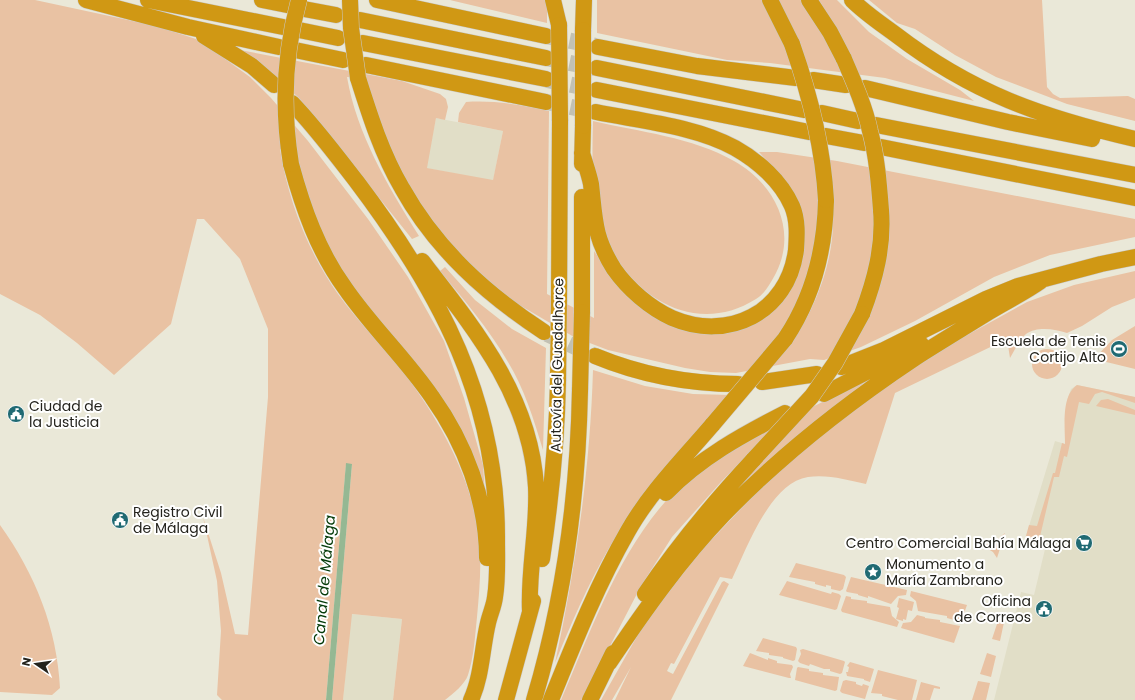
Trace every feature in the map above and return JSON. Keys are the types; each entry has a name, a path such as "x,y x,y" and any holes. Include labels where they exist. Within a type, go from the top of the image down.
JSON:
{"highway":[{"path":"86,0 188,27 279,47"},
{"path":"148,0 283,27"},
{"path":"262,0 297,5 336,15"},
{"path":"350,0 351,28 378,137 390,166 402,189 433,235 458,263 488,293 544,332"},
{"path":"377,0 546,36"},
{"path":"423,0 435,7 467,19"},
{"path":"553,0 559,25"},
{"path":"559,0 559,25"},
{"name":"Autovía del Guadalhorce","path":"534,700 554,621 567,556 575,490 582,312 584,0"},
{"path":"551,700 584,619 628,531 643,508 665,480 785,339 804,304 818,268 824,237 826,200 820,141 809,94 792,44 770,0"},
{"path":"590,700 634,609 673,553 711,505 812,396 835,363 862,314 876,270 882,227 877,168 870,130 844,59 830,32 809,0"},
{"path":"852,0 927,58 972,84 1002,99 1085,128 1135,139"},
{"path":"297,5 285,81 286,123 291,164 308,220 334,271 358,306 432,396 453,431 466,459 474,478 485,528 487,548 488,623"},
{"path":"360,20 546,58"},
{"name":"Autovía del Guadalhorce","path":"506,700 530,611 537,591 550,506 557,442 560,121 559,25"},
{"path":"188,27 221,45 252,66 274,85"},
{"path":"299,30 338,38"},
{"path":"363,43 546,79"},
{"path":"598,47 697,66 796,78"},
{"path":"295,50 342,60"},
{"path":"597,68 804,110"},
{"path":"362,72 546,102"},
{"path":"813,80 846,85"},
{"path":"865,88 1008,122 1135,148"},
{"path":"596,90 809,132"},
{"path":"292,103 312,123 385,220 437,302 454,336 468,372 484,423 493,475 497,527 495,597 488,623 476,687 471,700"},
{"path":"582,153 590,184 594,223 599,241 615,270 627,285 647,303 663,314 682,322 714,327 744,321 755,315 778,295 791,270 795,258 797,232 792,206 782,190 763,167 734,147 699,133 596,112"},
{"path":"822,113 858,121"},
{"path":"876,124 1135,175"},
{"path":"826,136 864,143"},
{"path":"881,147 1135,198"},
{"path":"385,220 398,230 484,342 513,393 523,419 531,449 536,486 536,516 529,587 530,611"},
{"path":"841,367 884,350 986,299 1018,286 1041,281 1076,270 1135,257"},
{"path":"609,663 644,610 683,561 723,515 768,471 828,420 915,359 991,311 1021,295 1041,281"},
{"path":"824,394 972,318 991,311"},
{"path":"595,356 611,363 677,380 738,384"},
{"path":"762,382 817,374"},
{"path":"620,548 664,495 699,463 731,442 785,413"}],"shaded area":[{"path":"0,0 35,0 156,26 199,40 250,77 271,98 308,141 368,219 408,277 444,341 464,398 483,465 485,496 467,446 358,294 326,245 308,201 293,145 280,149 288,187 294,206 317,261 338,294 404,373 427,406 457,460 471,499 480,543 479,593 474,646 468,675 458,689 445,700 393,700 402,619 352,614 343,700 332,700 352,464 346,464 326,700 222,700 217,695 221,631 217,581 203,517 221,573 235,634 248,635 268,397 268,329 240,259 204,219 197,219 171,324 114,375 77,343 40,315 0,294"},
{"path":"450,0 547,0 547,23 454,1"},
{"path":"597,0 764,0 798,41 779,0 801,0 836,28 819,0 837,0 869,32 907,59 960,90 974,101 885,78 770,63 727,60 597,33"},
{"path":"869,0 1042,0 1047,87 1053,94 1060,98 1128,96 1135,99 1135,121 1067,104 996,77 955,55 915,29 897,23"},
{"path":"240,50 402,81 440,94 446,99 448,107 445,120 436,118 427,168 493,180 503,131 458,122 459,113 466,102 508,104 549,111 547,294 594,318 594,251 622,291 674,326 701,334 725,334 748,327 802,256 784,179 759,152 777,152 837,161 1135,219 1135,237 1050,255 994,277 915,321 861,347 824,360 810,359 736,373 710,372 685,368 608,350 574,337 516,303 486,279 451,245 420,203 392,155 366,79 347,77 358,119 375,160 419,236 412,239 299,98 264,66","holes":["830,178 833,218 832,241 829,259 818,294 801,328 781,356 766,353 800,304 821,225"]},
{"path":"436,118 503,131 493,181 426,168"},
{"path":"593,121 665,136 701,146 734,161 748,170 761,182 771,195 783,224 784,240 782,256 776,273 768,288 756,299 736,309 717,313 697,314 679,309 661,301 644,290 630,276 617,259 604,238 600,225 593,181"},
{"path":"445,267 475,300 512,329 546,348 543,450 528,404 514,372 484,326 440,271"},
{"path":"1135,271 1135,298 1112,307 1082,326 1067,333 1046,329 1030,331 1021,339 1010,358 1007,339 895,393 866,484 830,477 808,477 794,482 782,491 771,504 761,519 732,579 720,577 674,664 671,663 667,671 673,674 722,582 724,581 729,584 671,700 615,700 631,667 612,700 601,700 644,624 699,553 770,478 834,423 922,360 1027,302 1074,285"},
{"name":"Escuela de Tenis Cortijo Alto","path":"1135,326 1135,369 1094,359 1112,340"},
{"path":"1047,349 1058,353 1062,364 1058,375 1047,379 1036,375 1032,364 1036,353"},
{"path":"593,370 645,386 693,394 731,395 651,488 622,527 587,590 555,663 563,627 581,518 589,444"},
{"path":"868,380 819,418 679,555 808,409"},
{"name":"Centro Comercial Bahía Málaga","path":"1077,385 1135,397 1135,700 994,700 1021,592 1034,595 1046,545 1035,544 1026,536 1055,441 1065,444 1067,401 1071,389"},
{"path":"1077,385 1135,397 1135,403 1102,392 1095,394 1089,404 1079,402 1067,457 1064,456 1059,477 1054,477 1038,545 1026,536 1029,525 1037,526 1053,473 1055,473 1062,443 1065,444 1066,404 1068,396"},
{"path":"1108,399 1135,410 1135,415 1096,406 1101,400"},
{"path":"773,428 721,482 672,537 641,586 582,700 561,700 609,589 623,563 656,512 676,490 698,471 722,455"},
{"path":"346,463 352,464 332,700 326,700"},
{"path":"0,525 13,544 34,582 49,623 58,666 60,688 52,695 0,692"},
{"path":"1005,533 997,558 993,552 983,546 995,541"},
{"path":"796,563 844,575 846,577 843,589 840,591 831,589 831,586 826,585 826,587 815,584 815,582 789,577"},
{"path":"851,577 907,590 906,595 898,596 891,604 868,596 868,598 847,592 846,591"},
{"path":"787,581 831,594 832,592 839,594 841,596 837,609 835,610 779,595"},
{"path":"911,591 967,605 961,622 947,618 947,616 918,611 916,601 910,596"},
{"path":"846,596 851,597 851,599 867,601 867,603 890,607 892,616 899,622 897,627 842,612 841,610"},
{"path":"899,598 914,602 912,611 908,610 906,620 903,619 903,621 896,619 899,608 897,607"},
{"path":"1001,612 1006,613 1000,641 992,639"},
{"path":"351,614 402,619 393,700 343,700"},
{"path":"917,615 960,626 954,643 901,628 903,623 911,622"},
{"path":"763,638 796,647 795,660 793,661 783,657 769,655 769,653 756,651"},
{"path":"803,649 844,661 842,673 840,674 830,671 830,669 800,663 798,661 801,654 800,650"},
{"path":"750,653 768,660 768,658 777,661 777,663 792,665 793,667 790,674 791,678 743,666"},
{"path":"987,653 996,656 991,677 980,674"},
{"path":"850,662 874,669 870,682 864,679 847,676 846,672 848,672 849,667 847,666"},
{"path":"798,667 809,669 809,671 823,673 823,675 839,677 837,690 835,691 795,680"},
{"path":"878,670 917,680 912,700 898,700 882,696 882,694 871,693"},
{"path":"846,680 856,682 856,684 862,686 863,684 869,686 865,699 842,693 840,691 843,681"},
{"path":"978,681 990,683 986,700 972,700"},
{"path":"921,682 940,687 940,689 934,688 930,700 916,700"}],"tunnel":[{"path":"546,36 596,46"},
{"path":"546,58 595,68"},
{"path":"547,80 597,90"},
{"path":"547,102 595,112"},
{"path":"547,334 593,355"}],"place":[{"name":"Escuela de Tenis Cortijo Alto","path":"1119,349"},
{"name":"Ciudad de la Justicia","path":"16,414"},
{"name":"Registro Civil de Málaga","path":"120,520"},
{"name":"Centro Comercial Bahía Málaga","path":"1084,543"},
{"name":"Monumento a María Zambrano","path":"873,572"},
{"name":"Oficina de Correos","path":"1044,609"}],"water label":[{"name":"Canal de Málaga","path":"324,580"}]}
